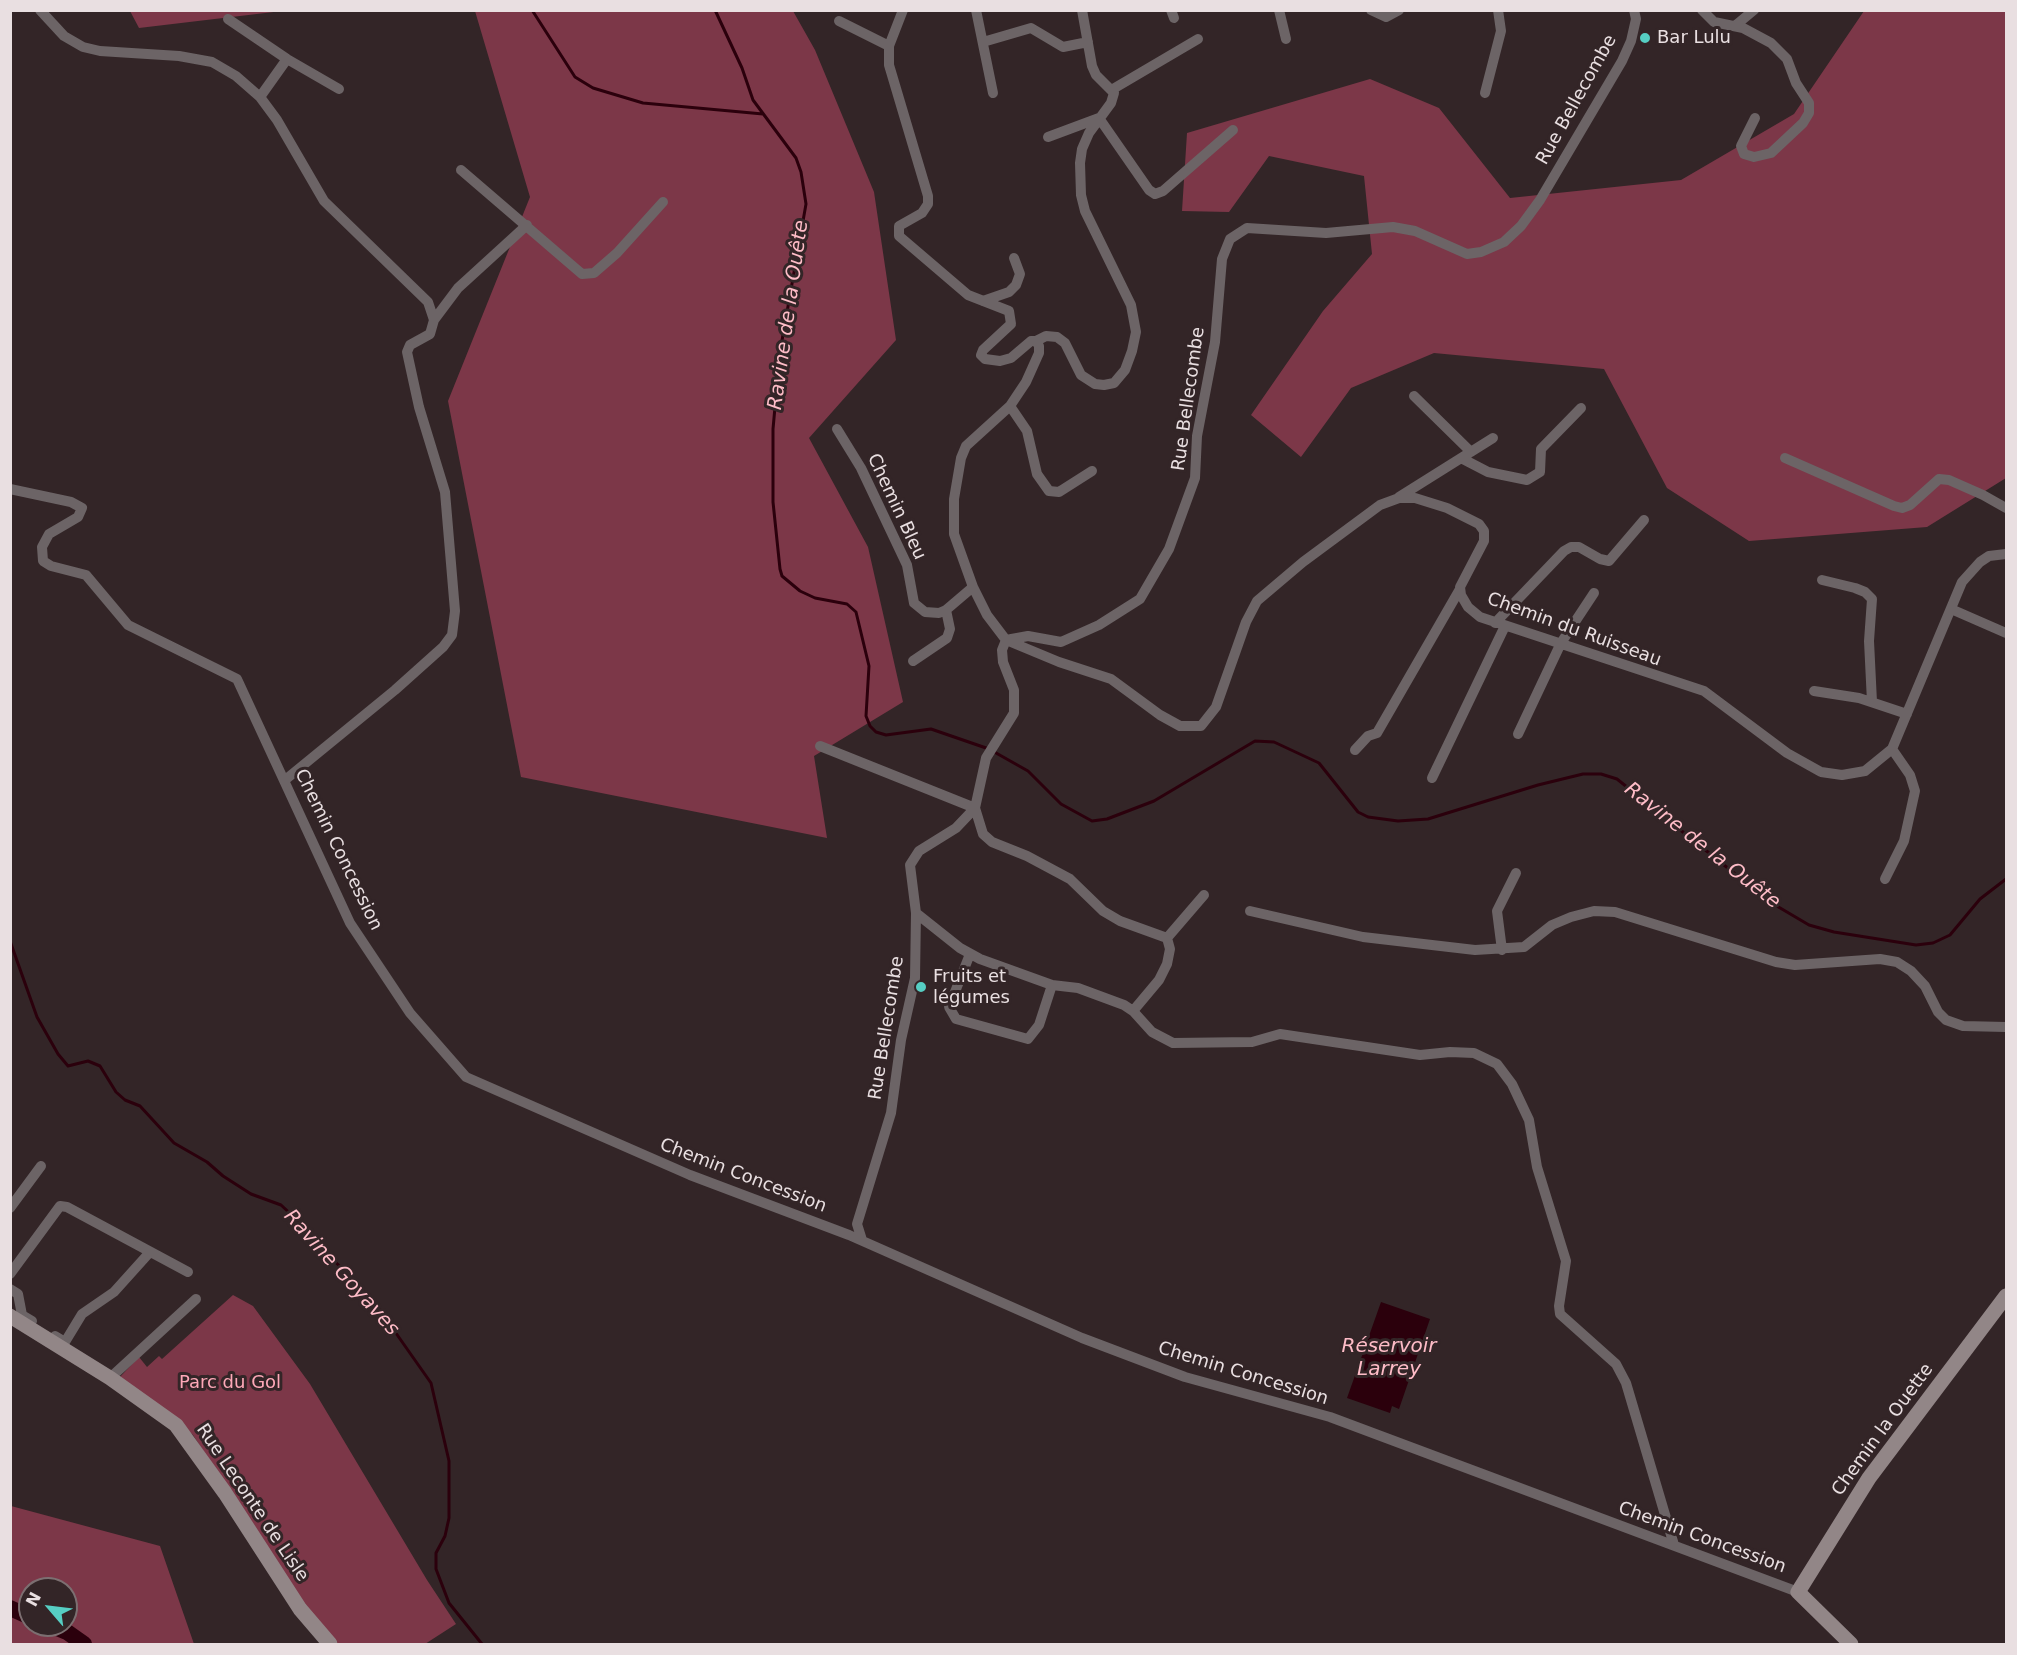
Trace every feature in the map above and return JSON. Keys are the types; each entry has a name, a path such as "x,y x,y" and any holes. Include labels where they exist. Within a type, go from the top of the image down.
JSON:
{"main road":[{"name":"Chemin la Ouette","path":"1798,1592 1869,1478 2007,1296"},
{"name":"Rue Leconte de Lisle","path":"10,1317 167,1416 184,1434 294,1601 330,1644"},
{"path":"1798,1592 1851,1644"}],"street":[{"path":"40,10 64,36 83,47 100,51 179,56 212,62 236,76 260,97 277,120 324,201 353,232 428,302 434,320"},
{"path":"903,10 890,46 889,65 928,196 928,204 922,213 899,226 899,236 976,301 1000,306 1012,316 1011,324 983,350 981,355 985,359 1000,361 1011,357 1026,344 1046,336 1057,337 1065,343 1081,375 1095,384 1114,383 1120,377 1132,351 1136,332 1131,305 1085,211 1081,195 1080,163 1082,149 1113,98 1113,89"},
{"path":"976,10 993,93"},
{"path":"1082,10 1096,75 1113,89"},
{"path":"1279,10 1286,39"},
{"path":"1371,10 1386,16 1399,10"},
{"path":"1485,93 1501,31 1498,10"},
{"name":"Rue Bellecombe","path":"1006,640 1018,636 1051,641 1071,639 1132,606 1146,590 1169,549 1195,478 1197,436 1215,342 1222,259 1230,239 1247,228 1326,233 1393,227 1415,231 1467,254 1481,252 1504,242 1521,226 1540,200 1622,61 1631,41 1636,19 1634,10"},
{"path":"1702,10 1714,22 1736,25 1771,43 1787,59 1796,83 1809,103 1809,113 1803,123 1771,153 1754,157 1744,154 1741,146 1755,118"},
{"path":"1736,25 1754,10"},
{"path":"228,19 287,59 339,89"},
{"path":"839,21 890,46"},
{"path":"983,42 1031,28 1063,47 1088,42"},
{"path":"1113,89 1198,39"},
{"path":"260,97 287,59"},
{"path":"1099,118 1149,190 1155,194 1162,192 1233,130"},
{"path":"1048,137 1099,118"},
{"path":"461,170 582,274 594,273 617,253 663,202"},
{"path":"285,780 394,690 443,647 452,635 455,611 445,492 419,407 407,352 410,345 430,334 434,320 458,288 527,225"},
{"path":"976,301 992,300 1009,292 1016,285 1020,274 1014,258"},
{"path":"1036,341 1039,353 1026,382 1010,406 966,446 961,458 954,499 954,526 972,587 987,615 1006,640 1059,662 1111,679 1160,715 1180,726 1201,726 1216,706 1246,622 1257,601 1303,561 1380,505 1399,498 1493,438"},
{"path":"1414,396 1471,452"},
{"path":"1010,406 1027,431 1035,469 1049,491 1059,492 1092,471"},
{"path":"1461,458 1488,472 1527,480 1540,472 1541,449 1581,408"},
{"name":"Chemin Bleu","path":"837,429 861,468 907,565 914,603 925,612 946,610"},
{"path":"1785,458 1902,508 1923,496 1939,479 1949,480 2002,503 2007,508"},
{"name":"Chemin Concession","path":"10,489 71,501 82,508 78,517 49,534 42,547 43,561 51,566 86,575 128,625 237,679 350,923 410,1013 466,1077 690,1175 862,1240 1082,1338 1185,1377 1330,1417 1798,1592"},
{"path":"1354,750 1368,736 1377,733 1460,589 1463,577 1484,541 1482,528 1447,508 1415,498 1399,498"},
{"path":"1432,778 1500,625 1570,547 1579,547 1600,559 1609,561 1644,520"},
{"name":"Chemin du Ruisseau","path":"1460,589 1468,607 1480,617 1704,691 1787,753 1821,772 1842,775 1865,771 1892,749 1962,582 1980,562 1998,553 2007,554"},
{"path":"1822,580 1855,588 1865,592 1872,599 1869,641 1872,702"},
{"path":"913,661 947,638 950,629 946,610 972,587"},
{"path":"1518,734 1561,644 1594,592"},
{"path":"1950,609 2007,633"},
{"path":"1006,640 1002,650 1003,662 1016,701 1014,713 986,758 975,808 977,821 992,842 1027,856 1070,879 1103,911 1120,921 1167,938"},
{"path":"1814,691 1872,702 1907,714"},
{"path":"820,746 975,808"},
{"path":"1885,879 1904,841 1915,791 1911,774 1892,749"},
{"name":"Rue Bellecombe","path":"862,1240 857,1224 891,1113 901,1040 915,978 916,913 910,876 914,856 956,828 975,808"},
{"path":"1502,950 1497,911 1516,873"},
{"path":"1167,938 1204,895"},
{"path":"1250,911 1363,937 1475,950 1524,947 1552,925 1571,917 1594,911 1615,912 1786,964 1813,965 1880,958 1897,962 1911,971 1924,986 1938,1012 1946,1020 1963,1026 2007,1027"},
{"path":"916,913 970,954 1052,985 1078,988 1133,1011 1152,1032 1179,1044 1212,1041 1252,1042 1280,1034 1420,1055 1450,1052 1474,1053 1497,1064 1512,1084 1529,1120 1540,1177 1566,1261 1559,1306 1560,1314 1609,1357 1626,1383 1674,1545"},
{"path":"1133,1011 1160,980 1170,949 1167,938"},
{"path":"970,954 949,1007 956,1019 1028,1039 1039,1025 1052,985"},
{"path":"10,1208 41,1166"},
{"path":"10,1274 60,1206 67,1207 188,1272"},
{"path":"10,1289 18,1293 22,1315 65,1342 82,1314 114,1292 150,1252"},
{"path":"110,1378 195,1299"}],"green space":[{"path":"130,11 282,11 139,28"},
{"path":"475,11 793,11 815,50 874,192 896,340 809,438 868,547 903,702 814,756 827,838 521,777 448,401 530,197"},
{"path":"1864,11 2006,11 2006,478 1927,527 1749,541 1667,488 1604,369 1434,353 1351,388 1301,457 1251,415 1323,311 1372,254 1364,176 1269,156 1229,212 1182,211 1187,133 1370,79 1439,108 1510,198 1681,180 1794,114"},
{"name":"Parc du Gol","path":"233,1295 253,1306 310,1384 427,1580 456,1624 425,1644 336,1644 291,1587 193,1435 167,1412 118,1379 139,1357 147,1367 159,1356 162,1359"},
{"path":"11,1506 160,1546 194,1644 11,1644"}],"water":[{"name":"Réservoir Larrey","path":"1381,1302 1430,1319 1399,1409 1392,1406 1390,1413 1347,1398"}],"waterway":[{"path":"532,10 575,77 593,88 643,103 763,114"},
{"name":"Ravine de la Ouête","path":"715,10 742,68 753,100 796,158 801,172 806,204 780,352 773,429 773,502 780,569 782,576 800,591 815,598 847,604 856,612 869,666 866,716 870,726 876,732 886,735 931,729 989,749 1028,771 1061,804 1092,821 1107,819 1154,801 1255,741 1274,742 1319,763 1358,812 1368,817 1398,821 1428,819 1538,785 1583,774 1601,774 1617,779 1770,902 1809,925 1834,932 1916,945 1933,943 1950,935 1980,899 2006,879"},
{"name":"Ravine Goyaves","path":"10,941 37,1017 58,1054 68,1066 88,1061 100,1066 116,1092 125,1100 140,1106 174,1143 207,1162 223,1176 251,1194 281,1205 295,1218 307,1236 345,1271 379,1309 431,1383 449,1461 449,1518 445,1536 436,1553 436,1569 449,1603 482,1644"},
{"path":"10,1608 18,1612"},
{"path":"74,1637 84,1644"}],"place":[{"name":"Bar Lulu","path":"1645,38"},
{"name":"Fruits et légumes","path":"921,987"}]}
